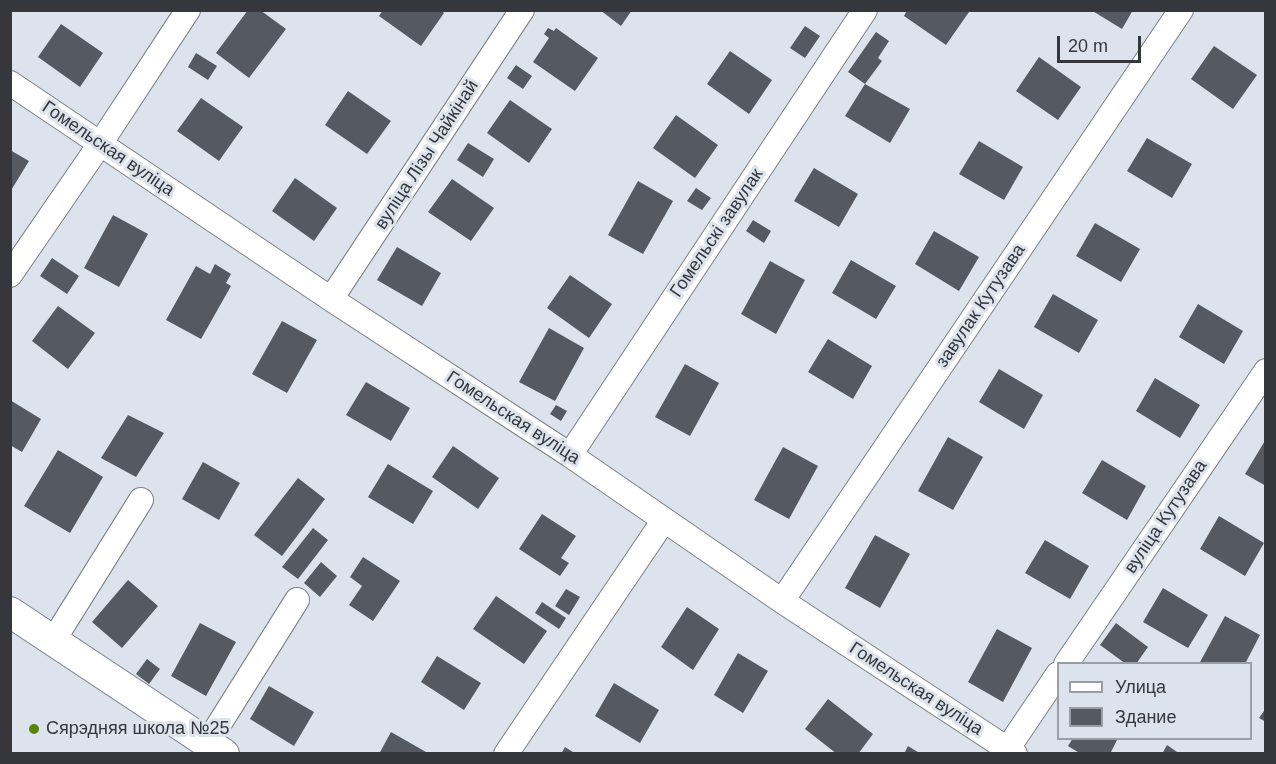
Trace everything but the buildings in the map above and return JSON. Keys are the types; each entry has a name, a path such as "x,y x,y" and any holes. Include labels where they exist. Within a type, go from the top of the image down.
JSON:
{"street":[{"path":"10,275 188,10"},
{"name":"вуліца Лізы Чайкінай","path":"331,299 522,10"},
{"name":"Гомельскі завулак","path":"570,455 865,10"},
{"name":"завулак Кутузава","path":"782,601 1181,10"},
{"name":"Гомельская вуліца","path":"10,83 331,299 570,455 782,601 1009,752"},
{"name":"вуліца Кутузава","path":"1067,662 1266,371"},
{"path":"53,641 141,500"},
{"path":"506,753 664,520"},
{"path":"10,612 216,748 297,600"},
{"path":"1009,752 1057,677"}],"place":[{"name":"Сярэдняя школа №25","path":"34,729"}]}
